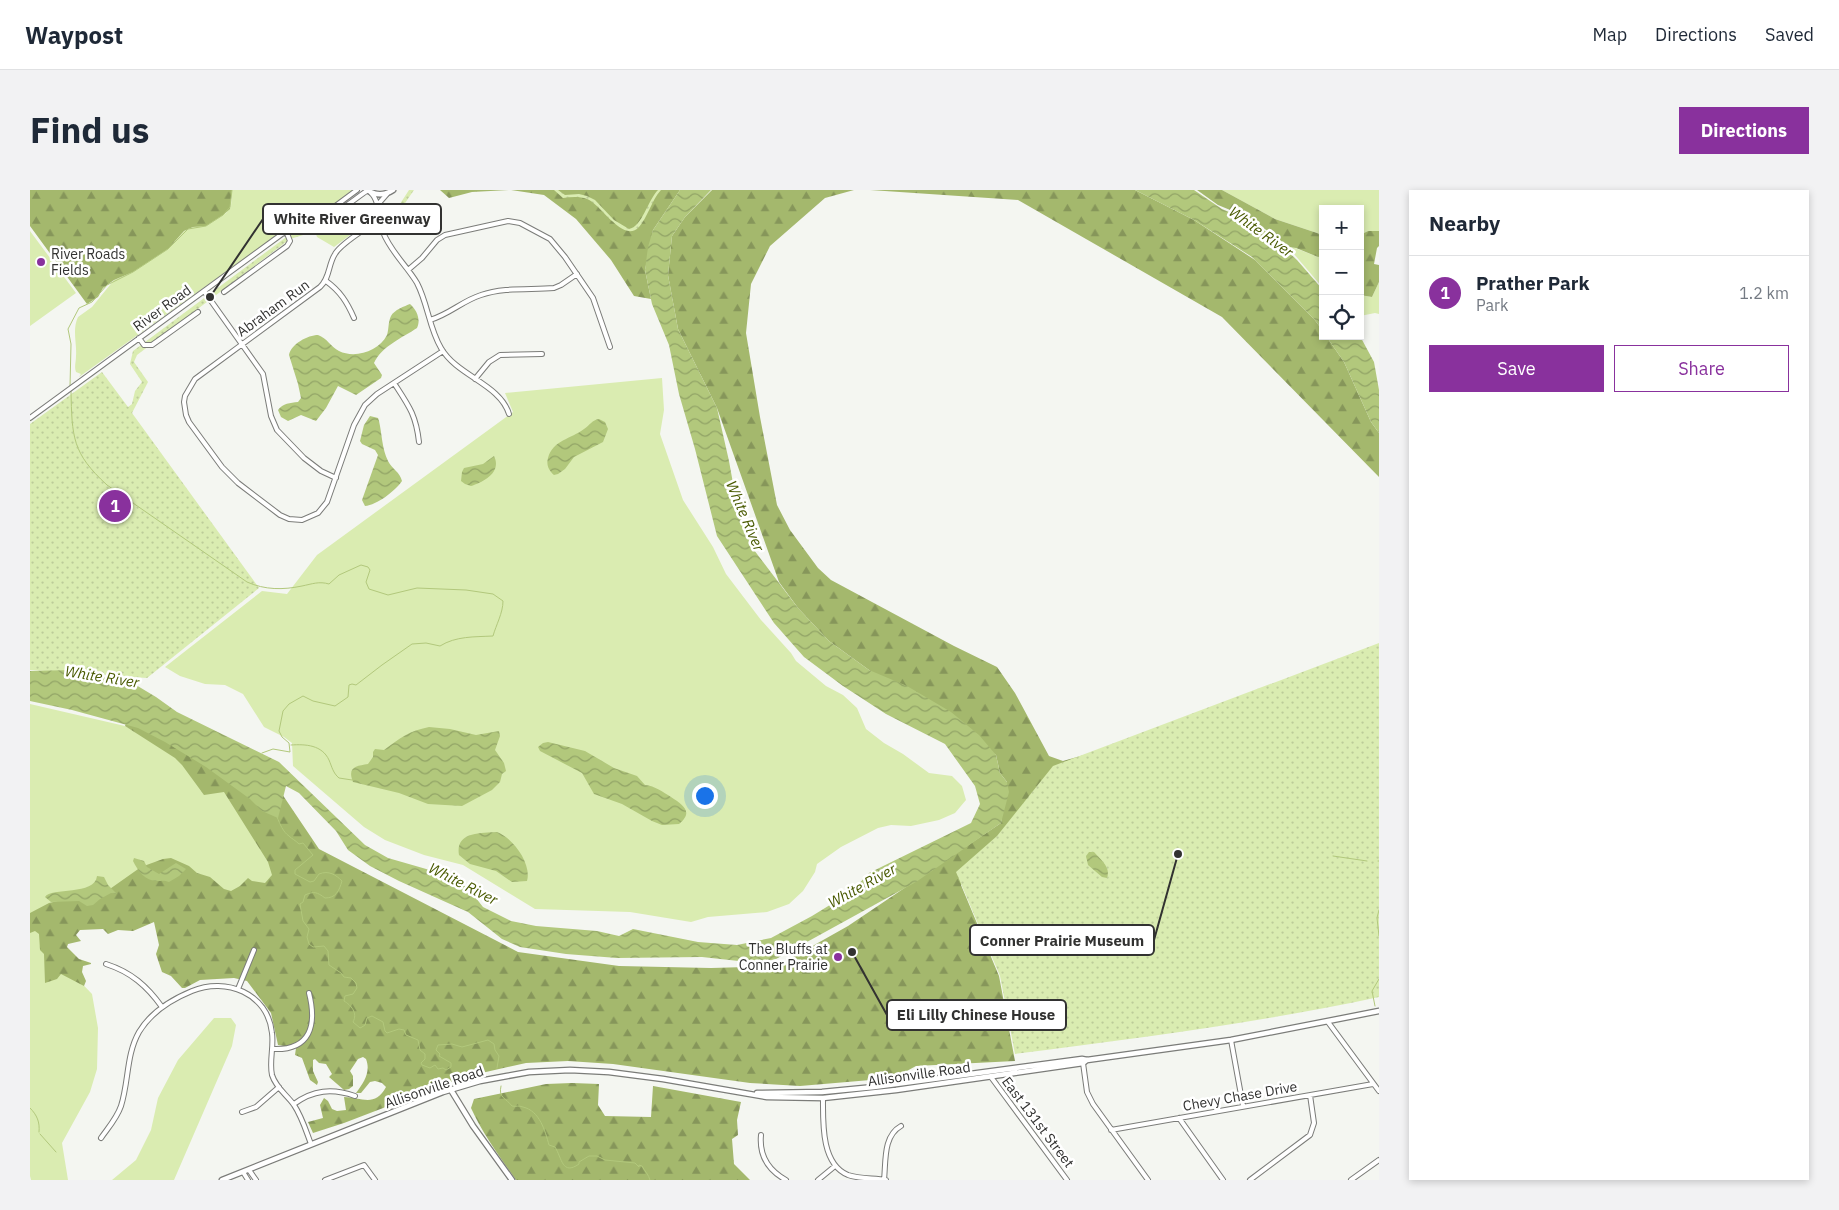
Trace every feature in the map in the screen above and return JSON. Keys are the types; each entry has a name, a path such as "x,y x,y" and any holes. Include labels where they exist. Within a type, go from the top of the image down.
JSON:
{"main road":[{"path":"369,191 379,195 387,194 393,190"},
{"name":"Allisonville Road","path":"222,1180 451,1090 480,1081 529,1072 570,1070 609,1072 753,1093 767,1097 823,1098 991,1077 1231,1040 1379,1011"},
{"name":"Allisonville Road","path":"753,1093 773,1091 822,1092 1082,1060 1085,1062"},
{"path":"451,1090 473,1126 512,1180"}],"street":[{"name":"River Road","path":"30,418 286,231 334,208 357,190"},
{"name":"River Road","path":"310,221 325,218 369,191"},
{"path":"369,191 376,198 377,210 387,241 420,290 443,351 459,370 476,379 492,391 506,407 509,414"},
{"path":"379,215 380,202 387,194"},
{"name":"Abraham Run","path":"336,478 327,502 318,513 302,520 285,518 229,475 208,449 186,415 184,402 191,384 200,375 320,287 326,281 337,251 373,224 380,221"},
{"path":"408,270 422,258 437,240 446,235 508,221 520,223 550,239 577,274 593,298 610,347"},
{"path":"224,292 286,246 290,241 286,231"},
{"path":"430,320 444,316 465,302 481,295 499,291 554,288 577,274"},
{"path":"326,281 345,299 354,318"},
{"path":"204,291 265,379 271,416 277,430 304,458 321,471 336,478 354,425 361,411 370,400 443,351"},
{"path":"139,338 144,344 152,345 198,312"},
{"path":"476,379 489,362 500,356 542,354"},
{"path":"394,383 413,413 419,442"},
{"path":"238,989 254,950"},
{"path":"106,964 137,979 162,1007"},
{"path":"101,1138 120,1108 130,1057 135,1042 148,1021 162,1007 202,987 220,985 238,989 255,999 266,1014 272,1033 272,1075 279,1087 294,1104 311,1144"},
{"path":"272,1049 292,1047 307,1035 313,1022 309,993"},
{"path":"1328,1022 1379,1092"},
{"path":"1231,1040 1244,1106"},
{"path":"1085,1062 1089,1097 1148,1180"},
{"name":"East 131st Street","path":"991,1077 1068,1180"},
{"name":"Chevy Chase Drive","path":"1111,1130 1373,1084"},
{"path":"242,1112 256,1107 279,1087"},
{"path":"294,1104 305,1097 323,1091 337,1091 354,1096"},
{"path":"1250,1180 1310,1135 1314,1124 1310,1095"},
{"path":"823,1098 826,1148 829,1158 835,1166 852,1176 885,1180 888,1141 892,1132 902,1126"},
{"path":"1179,1118 1223,1180"},
{"path":"761,1136 761,1151 764,1160 773,1171 786,1180"},
{"path":"1351,1180 1379,1160"},
{"path":"325,1180 364,1165 375,1180"},
{"path":"818,1180 835,1166"},
{"path":"249,1170 256,1180"},
{"path":"243,1172 248,1180"}],"shaded area":[{"path":"232,190 354,190 330,208 287,228 79,377 81,374 76,372 75,366 75,332 78,317 92,307 114,280 133,272 168,249 184,231 209,224 226,213 231,206"},
{"path":"409,190 414,190 401,209 385,217 380,218 358,212 351,213 323,229 290,239 137,355 134,362 148,382 132,413 259,588 147,678 30,670 30,424 102,372 128,407 132,404 135,391 142,382 130,364 133,351 289,235 322,224 352,209 363,208 377,214 389,213 398,207"},
{"path":"554,190 558,190 565,195 579,194 595,200 614,220 629,229 638,223 654,194 661,190 642,223 633,231 619,227 593,202 578,197 563,198"},
{"path":"1222,190 1379,190 1379,231 1364,233 1364,205 1319,205 1319,234 1275,219"},
{"path":"358,212 371,215 369,221 334,247 317,237 315,231"},
{"name":"River Roads Fields","path":"30,231 76,293 30,326"},
{"path":"1288,247 1319,257 1319,283"},
{"path":"1379,282 1379,314 1364,315 1364,296 1372,297"},
{"path":"662,378 664,410 660,434 683,500 713,547 726,574 761,620 796,661 826,686 843,695 857,708 866,729 929,773 952,776 962,786 966,800 955,813 939,820 911,826 891,825 878,828 841,847 817,864 815,872 803,891 789,904 767,912 708,917 691,922 630,912 535,909 463,865 424,855 385,840 364,827 293,766 292,743 264,727 243,694 225,685 205,684 180,676 165,667 262,591 287,594 317,555 513,412 505,393"},
{"path":"1379,643 1379,997 1289,1015 1015,1054 1000,976 956,872 997,836 1053,766"},
{"path":"30,704 125,726 184,758 244,803 283,883 60,930 68,969 92,994 98,1028 97,1069 90,1092 62,1143 68,1180 31,1180 30,1176"},
{"path":"214,1018 231,1018 236,1025 232,1046 174,1180 112,1180 136,1160 151,1130 158,1098 178,1060"}],"green space":[{"path":"30,190 232,190 230,209 223,215 206,226 193,227 184,231 168,249 133,272 114,280 103,288 98,297 87,304 30,226"},
{"path":"440,190 509,190 472,192 449,198"},
{"path":"511,190 680,190 653,230 645,270 651,299 634,296 611,260 576,219 544,195"},
{"path":"712,190 854,190 825,198 770,246 751,284 746,333 777,505 790,530 818,568 831,580 997,667 1015,693 1049,756 1063,761 1182,727 1002,843 961,885 999,976 1015,1061 916,1066 894,1078 800,1086 750,1083 613,1064 568,1061 526,1063 464,1077 313,1133 308,1122 323,1118 320,1105 324,1098 332,1109 337,1111 346,1110 344,1097 367,1100 377,1097 382,1093 386,1087 382,1083 375,1081 370,1082 361,1093 356,1093 367,1073 366,1059 363,1057 358,1059 350,1071 353,1076 353,1086 344,1090 329,1077 332,1074 326,1064 319,1063 315,1059 313,1060 313,1071 318,1082 317,1085 310,1080 302,1058 295,1055 296,1048 278,1045 271,1013 247,981 234,978 200,980 182,988 171,976 162,972 156,954 159,945 154,922 133,931 118,930 108,934 103,929 80,930 76,935 81,941 68,944 67,947 79,959 91,963 83,966 82,972 86,981 84,986 61,974 57,979 45,983 44,954 40,950 39,934 35,931 30,933 30,913 49,903 107,891 141,867 163,859 171,858 189,866 197,873 210,877 224,889 231,891 248,878 252,881 265,883 272,875 268,862 224,792 204,795 175,758 125,726 128,717 280,791 319,849 518,952 619,966 711,968 777,966 848,926 1001,823 1007,782 1000,773 996,755 829,641 798,608 779,582 717,408 678,329 668,275 672,236 685,217"},
{"path":"870,190 1135,190 1194,220 1255,260 1319,326 1319,340 1329,340 1344,362 1371,422 1379,433 1379,477 1222,317 1018,200"},
{"path":"1197,190 1222,190 1275,219 1319,234 1319,257 1288,247 1252,219 1218,205"},
{"path":"1379,231 1379,246 1374,264 1379,265 1379,282 1372,297 1364,296 1364,233"},
{"path":"546,1084 599,1084 598,1105 605,1116 651,1117 653,1086 741,1102 737,1120 738,1135 732,1139 734,1164 750,1180 516,1180 476,1118 471,1108 474,1099"}],"water":[{"name":"White River","path":"680,190 711,190 685,217 672,236 668,275 678,329 717,408 738,511 754,550 798,608 829,641 869,670 907,686 951,712 979,735 996,755 1000,773 1007,782 1009,792 1001,823 916,882 776,959 757,963 702,957 617,958 566,954 520,947 502,939 468,912 370,866 348,850 336,831 299,793 286,786 278,818 262,811 250,799 206,767 138,728 30,701 30,671 73,670 136,685 177,712 279,762 365,845 388,858 447,875 468,888 483,907 511,921 536,926 597,931 619,936 633,929 698,942 737,945 771,938 851,892 869,873 971,823 980,804 975,786 945,744 886,714 843,686 804,657 774,623 717,536 679,394 669,345 652,304 645,270 648,247 653,230"},
{"name":"White River","path":"1135,190 1194,190 1222,209 1250,221 1268,233 1297,260 1319,285 1319,326 1252,257 1194,220"},
{"path":"410,304 418,315 419,322 417,328 393,343 378,357 374,363 382,375 381,378 356,395 338,386 326,408 316,421 301,415 288,421 281,417 278,410 282,406 298,402 301,398 289,355 296,344 305,338 318,335 339,351 352,354 366,352 383,341 387,335 392,314"},
{"path":"1329,340 1362,340 1374,362 1379,390 1379,433 1371,422 1344,362"},
{"path":"370,416 378,418 386,456 390,464 400,475 402,481 385,497 365,506 362,500 378,455 375,450 362,444 360,441 364,425"},
{"path":"599,419 605,422 608,429 603,442 574,457 565,469 554,475 549,470 547,463 550,452 554,447"},
{"path":"494,456 496,467 490,476 471,486 461,481 464,468 483,464"},
{"path":"429,727 450,729 476,735 499,731 500,736 495,750 504,763 506,771 502,774 500,782 492,790 462,806 428,804 399,793 353,782 351,777 352,770 368,764 373,757 375,749 384,750 405,736"},
{"path":"548,742 585,751 614,768 637,776 645,785 659,790 683,806 686,816 679,824 662,825 622,804 594,794 582,773 540,751 538,747"},
{"path":"497,832 509,840 520,852 527,867 527,881 512,882 496,871 470,864 459,855 459,847 465,838 470,835"},
{"path":"1089,852 1094,852 1105,864 1108,870 1107,878 1102,877 1088,865 1086,856"},
{"path":"134,858 144,861 147,867 159,874 176,863 186,869 169,882 153,881 140,872 133,861"},
{"path":"97,876 104,877 108,885 117,894 111,893 93,905 87,906 79,901 51,902 45,897 55,892 81,889 89,886"}],"waterway":[{"path":"70,387 71,344 68,329 79,308 92,302 107,285 133,272 168,249 188,229 206,226 223,215 230,207 232,190"},
{"path":"71,391 72,421 76,443 80,453 95,474 107,485 247,582 261,587 281,589 319,583 329,584 339,575 361,565 368,567 370,570 366,582 369,589 388,595 417,588 466,590 493,594 503,601 501,614 493,636 459,639 440,646 426,643 412,644 356,685 349,685 348,697 335,706 313,701 303,696 289,704 283,711 279,731 282,737 289,743 290,752 273,749 262,753"},
{"path":"291,745 308,745 318,748 326,755 339,778 352,780"},
{"path":"277,817 287,834 299,844 303,843 313,855 295,870 295,874 310,882 314,881 319,874 329,873 342,881 338,891 332,897 325,898 318,893 311,893 305,895 303,902 300,904 303,921 309,929 307,937 309,944 313,947 324,946 328,951 329,965 344,977 351,978 356,983 357,988 353,994 345,996 344,1001 353,1010 355,1015 353,1022 360,1028 365,1025 367,1018 372,1016 383,1022 387,1033 399,1029 404,1030 406,1035 418,1040 420,1050 425,1054 425,1059 421,1063 430,1068 435,1065 438,1069 443,1068 446,1070 451,1067 451,1063 439,1056 440,1054 436,1050 438,1045 452,1044 462,1047 488,1040 494,1044 499,1056 497,1068"},
{"path":"1333,856 1367,861"},
{"path":"1379,910 1377,918 1379,936"},
{"path":"1375,1006 1372,991 1379,979"},
{"path":"501,1086 502,1095 512,1106 529,1109 538,1117 549,1145 555,1147 566,1167 573,1167 589,1156 597,1156 605,1160 635,1163 639,1167 639,1165 642,1166 650,1180"},
{"path":"30,1108 38,1119 39,1132"},
{"path":"40,1134 56,1152"}],"place":[{"name":"River Roads Fields","path":"41,262"},
{"name":"White River Greenway","path":"210,297"},
{"name":"Prather Park","path":"115,506"},
{"name":"Conner Prairie Museum","path":"1178,854"},
{"name":"Eli Lilly Chinese House","path":"852,952"},
{"name":"The Bluffs at Conner Prairie","path":"838,957"}]}
